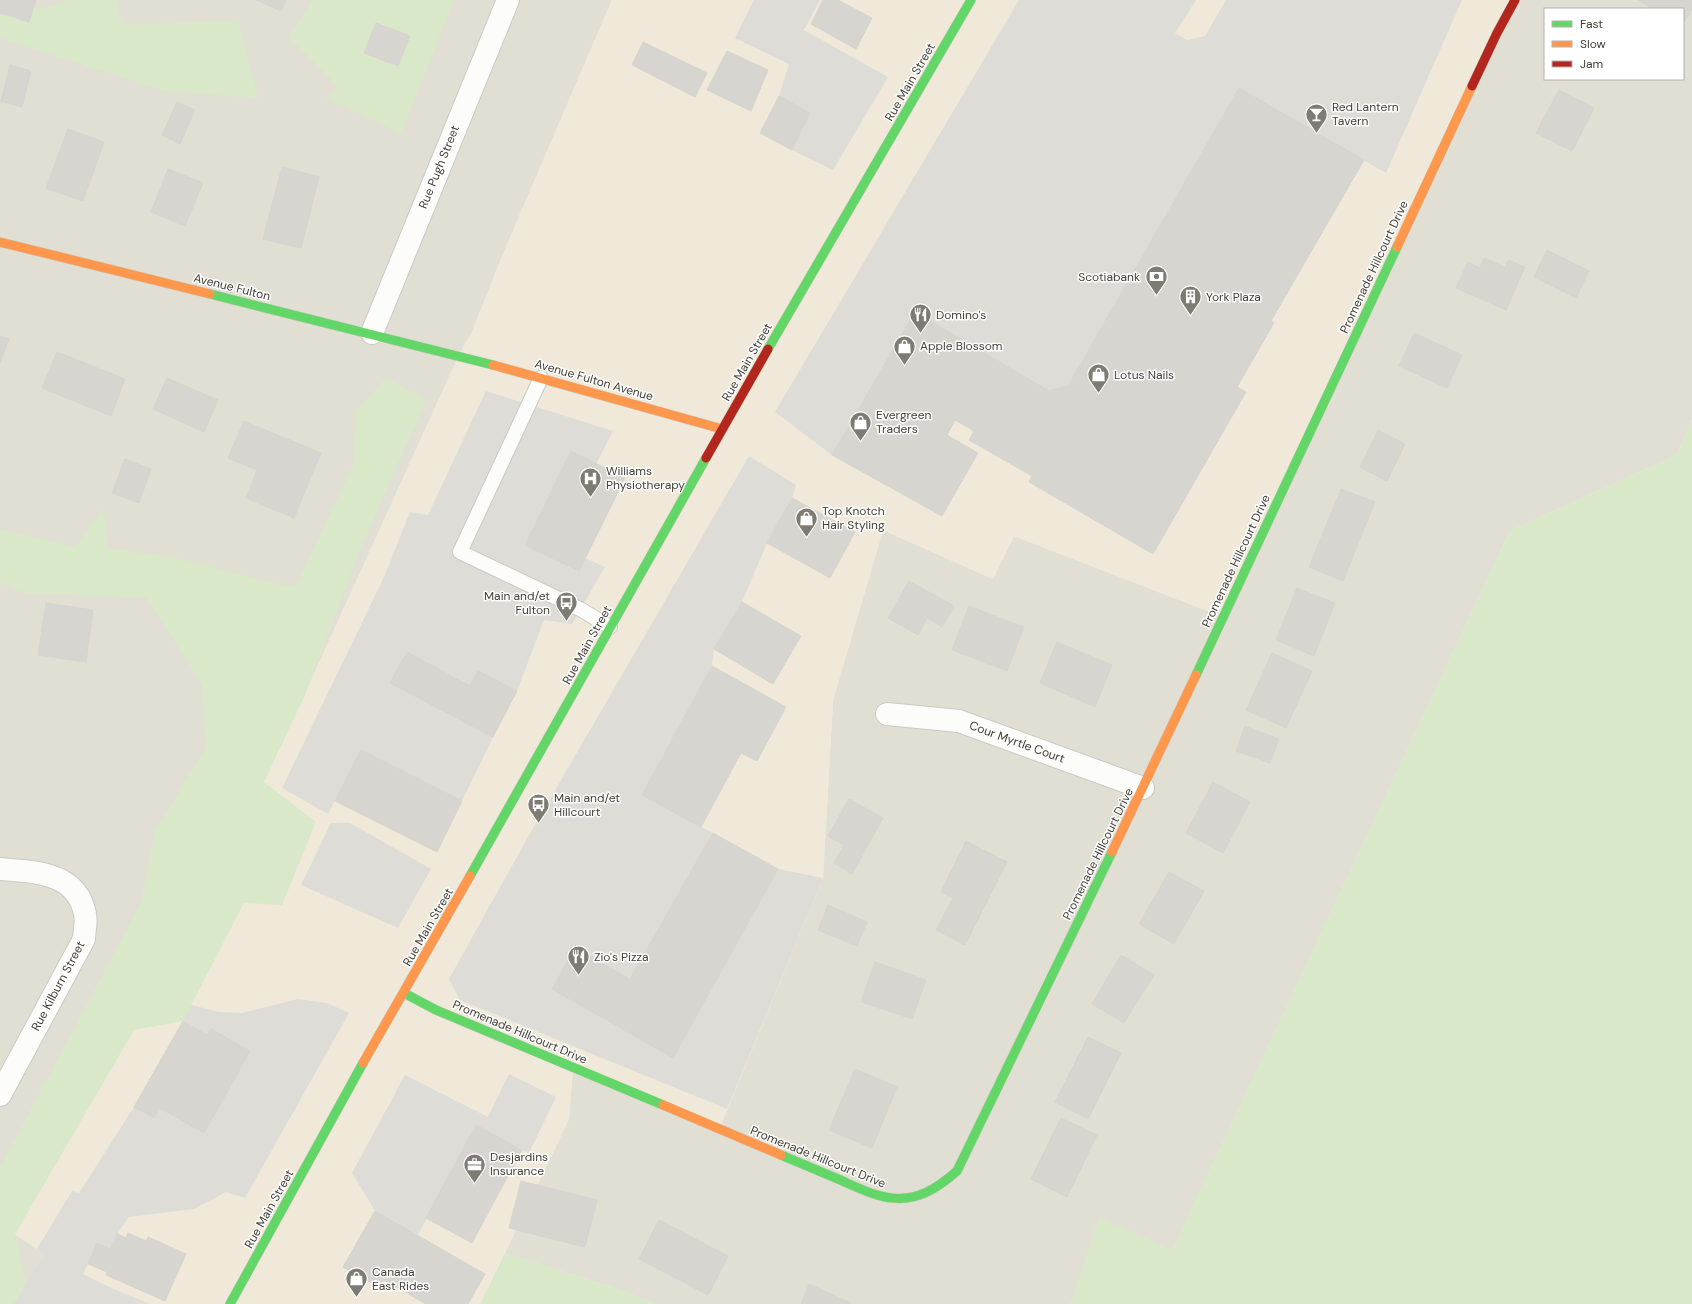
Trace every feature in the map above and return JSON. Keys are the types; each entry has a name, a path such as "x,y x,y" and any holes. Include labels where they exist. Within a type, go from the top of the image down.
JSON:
{"street":[{"name":"Rue Pugh Street","path":"372,334 508,0"},
{"name":"Rue Main Street","path":"230,1304 377,1037 404,993 722,429 971,0"},
{"name":"Promenade Hillcourt Drive","path":"404,993 436,1010 873,1194 897,1199 910,1198 935,1188 956,1171 1143,788 1497,33 1515,0"},
{"name":"Avenue Fulton","path":"0,242 459,355"},
{"name":"Avenue Fulton Avenue","path":"459,355 722,429"},
{"name":"Cour Myrtle Court","path":"887,714 959,721 1143,788"},
{"name":"Rue Kilburn Street","path":"0,869 38,872 60,878 77,894 86,916 84,939 0,1095"}],"lane":[{"path":"541,378 460,552 580,609 610,627"}],"shaded area":[{"path":"0,0 612,0 503,254 472,332 459,355 305,695 197,921 15,1234 37,1249 98,1282 151,1304 0,1304"},
{"path":"612,0 1515,0 1223,617 1014,536 993,579 883,530 833,700 823,878 719,1130 573,1068 569,1119 480,1304 151,1304 98,1282 37,1249 14,1234 134,1030 264,783 459,355 472,332 503,254"},
{"path":"754,0 820,0 804,30 888,77 833,170 792,150 810,113 779,96 789,64 735,38"},
{"path":"1019,0 1196,0 1175,33 1187,40 1205,36 1226,0 1462,0 1386,173 1239,88 1068,386 1049,391 915,312 832,455 775,412"},
{"path":"1515,0 1692,0 1692,420 1677,455 1510,531 1172,1251 1077,1288 1071,1304 655,1304 617,1289 505,1253 569,1119 573,1067 719,1129 823,878 833,700 883,530 993,579 1014,536 1223,617"},
{"path":"486,391 613,431 596,464 526,545 579,571 585,558 605,567 572,624 544,620 517,691 478,671 470,686 407,652 391,683 493,737 462,801 361,750 328,814 282,788 385,575 410,512 428,515"},
{"path":"749,456 796,485 792,498 767,543 742,602 714,649 712,666 642,795 713,833 630,979 575,948 552,989 673,1058 778,869 823,878 727,1109 460,1000 449,979 528,837"},
{"path":"331,823 350,823 431,869 398,928 301,885"},
{"path":"298,999 327,1003 349,1013 245,1198 226,1192 194,1209 129,1217 117,1234 110,1249 97,1244 83,1274 137,1301 136,1304 14,1304 45,1254 37,1249 72,1191 79,1193 134,1107 154,1118 160,1108 204,1133 250,1051 211,1029 207,1035 183,1021 191,1005 219,1012 242,1013"},
{"path":"509,1074 556,1097 529,1153 476,1125 418,1235 375,1211 352,1173 405,1075 488,1117"}],"green space":[{"path":"0,0 44,9 68,0 116,0 122,25 238,21 258,98 165,91 0,38"},
{"path":"313,0 454,0 401,133 325,98 338,87 289,37"},
{"path":"386,378 426,400 358,554 305,695 264,782 316,822 282,905 244,903 183,1021 134,1030 15,1234 26,1285 19,1304 0,1304 0,1168 141,903 155,832 206,747 202,684 147,598 23,593 0,582 0,529 76,547 103,509 108,549 169,556 281,585 296,586 354,464 356,411"},
{"path":"1692,420 1692,1304 1071,1304 1099,1217 1172,1250 1510,531 1677,455"},
{"path":"505,1253 617,1289 655,1304 480,1304"}],"building":[{"path":"0,0 36,0 29,22 0,13"},
{"path":"256,0 286,0 281,11"},
{"path":"823,0 838,0 872,18 856,49 811,24"},
{"path":"1638,0 1692,0 1692,9 1684,22 1684,8 1651,8"},
{"path":"376,23 410,36 398,66 364,53"},
{"path":"643,42 707,73 695,97 632,65"},
{"path":"727,51 768,70 751,111 707,90"},
{"path":"10,65 31,71 22,107 1,101"},
{"name":"York Plaza","path":"1239,88 1364,160 1271,321 1274,323 1237,387 1246,392 1153,554 1029,482 1032,476 969,440 974,431 955,420 947,435 978,453 942,516 832,455 915,312 1049,391 1068,386"},
{"path":"1559,90 1594,108 1572,151 1536,133"},
{"path":"779,96 810,113 792,150 760,133"},
{"path":"177,102 195,110 180,144 162,135"},
{"path":"68,129 104,142 83,201 46,188"},
{"path":"282,167 319,177 301,248 263,239"},
{"path":"168,169 203,183 185,226 151,212"},
{"path":"1547,250 1589,271 1576,298 1534,277"},
{"path":"1484,258 1505,267 1508,260 1525,267 1506,310 1456,288 1468,262 1480,268"},
{"path":"1414,333 1462,355 1447,388 1399,366"},
{"path":"0,336 9,339 0,363"},
{"path":"57,352 125,379 111,416 42,388"},
{"path":"167,378 218,400 204,432 153,409"},
{"path":"244,421 321,453 294,518 246,498 257,470 228,458"},
{"path":"1378,430 1405,444 1387,481 1360,467"},
{"path":"571,451 625,478 579,571 525,545"},
{"path":"125,459 151,469 139,503 112,493"},
{"path":"1341,489 1375,502 1343,581 1309,567"},
{"path":"792,498 855,532 830,578 767,543"},
{"path":"909,581 954,606 942,627 927,618 918,635 888,618"},
{"path":"1297,588 1335,603 1314,656 1276,640"},
{"path":"742,602 801,636 773,684 714,649"},
{"path":"46,603 93,610 86,662 38,655"},
{"path":"969,606 1024,627 1007,671 952,650"},
{"path":"1057,642 1112,665 1095,707 1040,683"},
{"path":"407,652 470,686 478,671 517,691 493,737 390,683"},
{"path":"1272,653 1312,671 1286,728 1246,710"},
{"path":"712,666 786,707 757,761 741,753 701,827 642,795"},
{"path":"1245,726 1279,739 1270,763 1236,751"},
{"path":"361,750 462,801 437,852 335,801"},
{"path":"1213,782 1250,802 1223,853 1186,833"},
{"path":"849,799 883,818 852,874 834,863 844,845 828,836"},
{"path":"713,833 778,869 673,1058 552,989 575,948 630,979"},
{"path":"966,841 1007,862 965,945 936,930 953,898 941,892"},
{"path":"1169,872 1204,891 1174,944 1139,924"},
{"path":"828,905 867,922 857,946 818,930"},
{"path":"1121,955 1154,975 1124,1023 1092,1004"},
{"path":"875,962 926,980 912,1019 861,1002"},
{"path":"183,1021 207,1035 211,1029 250,1051 204,1133 160,1108 154,1118 134,1107"},
{"path":"1088,1037 1121,1053 1088,1119 1055,1102"},
{"path":"855,1069 897,1087 872,1148 829,1130"},
{"path":"1061,1118 1097,1135 1067,1197 1031,1179"},
{"name":"Desjardins Insurance","path":"476,1125 522,1150 472,1243 426,1218"},
{"path":"521,1181 597,1200 585,1247 509,1228"},
{"path":"375,1211 485,1274 468,1304 426,1304 384,1280 379,1287 343,1267"},
{"path":"659,1220 728,1256 708,1295 639,1259"},
{"path":"128,1233 146,1241 148,1237 186,1254 165,1301 106,1275 107,1272 88,1264 97,1243 110,1249 117,1234 126,1238"},
{"path":"809,1284 851,1303 801,1304"}],"traffic: fast":[{"path":"768,349 971,0"},
{"path":"1196,675 1397,247"},
{"path":"210,294 493,365"},
{"path":"470,876 706,458"},
{"path":"781,1155 862,1190 888,1198 906,1198 920,1195 940,1185 957,1171 1112,852"},
{"path":"404,993 436,1010 663,1105"},
{"path":"230,1304 363,1063"}],"traffic: slow":[{"path":"1397,247 1472,86"},
{"path":"0,242 210,294"},
{"path":"493,365 722,429"},
{"path":"1112,852 1196,675"},
{"path":"363,1063 470,876"},
{"path":"663,1105 781,1155"}],"traffic: jam":[{"path":"1472,86 1497,33 1515,0"},
{"path":"706,458 768,349"}],"place":[{"name":"Red Lantern Tavern","path":"1316,134"},
{"name":"Scotiabank","path":"1156,296"},
{"name":"York Plaza","path":"1191,316"},
{"name":"Domino's","path":"920,334"},
{"name":"Apple Blossom","path":"904,366"},
{"name":"Lotus Nails","path":"1098,394"},
{"name":"Evergreen Traders","path":"861,442"},
{"name":"Williams Physiotherapy","path":"591,498"},
{"name":"Top Knotch Hair Styling","path":"806,538"},
{"name":"Main and/et Fulton","path":"566,622"},
{"name":"Main and/et Hillcourt","path":"539,824"},
{"name":"Zio's Pizza","path":"578,976"},
{"name":"Desjardins Insurance","path":"474,1184"},
{"name":"Canada East Rides","path":"357,1298"}]}
